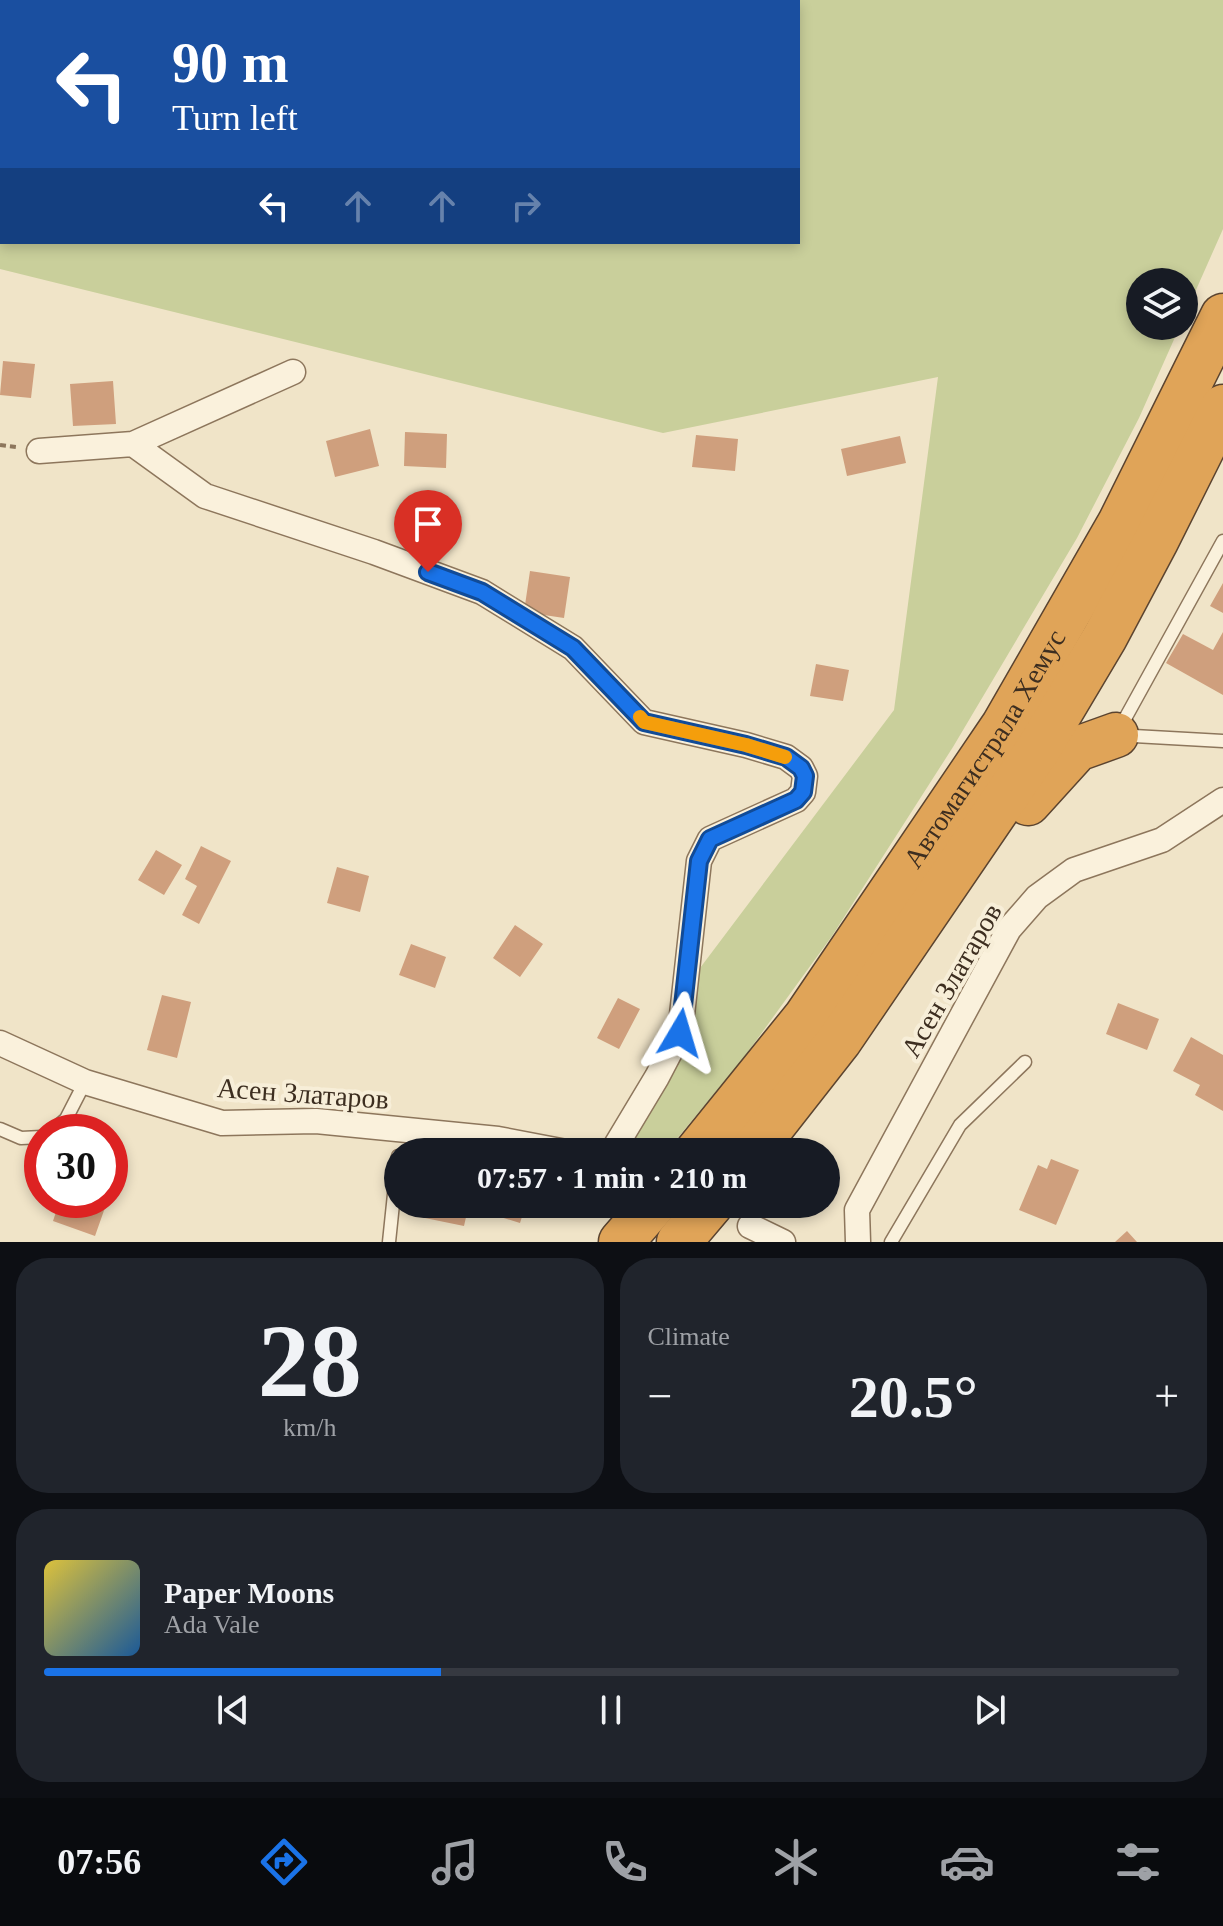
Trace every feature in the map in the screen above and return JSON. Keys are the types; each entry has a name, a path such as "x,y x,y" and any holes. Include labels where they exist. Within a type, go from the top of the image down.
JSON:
{"highway":[{"name":"Автомагистрала Хемус","path":"708,1138 806,1017 1004,725 1120,523 1223,316"},
{"name":"Автомагистрала Хемус","path":"763,1138 839,1041 1039,748 1105,637 1223,407"},
{"path":"919,923 1077,749 1116,735"},
{"path":"621,1242 642,1218"},
{"path":"679,1242 699,1218"}],"street":[{"path":"39,451 133,444 293,372"},
{"path":"133,444 205,496 374,552 482,592 573,648 644,722 773,753 786,757 801,768 805,776 803,792 796,800 710,839 699,861 680,1033 620,1138"},
{"name":"Асен Златаров","path":"858,1242 857,1210 1009,929 1037,897 1074,870 1162,840 1223,800"},
{"name":"Асен Златаров","path":"0,1043 85,1082 222,1123 316,1121 384,1141"},
{"path":"750,1226 783,1242"}],"lane":[{"path":"1223,541 1116,735 1223,741"},
{"path":"891,1242 960,1125 1025,1062"},
{"path":"69,1114 85,1082"},
{"path":"0,1129 24,1138"},
{"path":"389,1242 391,1218"}],"green space":[{"path":"800,0 1223,0 1223,229 1198,285 1198,268 1126,268 1126,340 1174,340 1139,418 1077,538 953,747 832,936 742,1060 678,1138 624,1138 688,984 894,710 938,377 663,433 0,269 0,244 800,244"}],"building":[{"path":"3,361 35,364 31,398 0,395"},
{"path":"113,381 116,424 73,426 70,384"},
{"path":"370,429 379,466 335,477 326,441"},
{"path":"405,432 447,434 446,468 404,466"},
{"path":"696,435 738,439 735,471 692,467"},
{"path":"900,436 906,463 847,476 841,449"},
{"path":"530,571 570,577 564,618 524,612"},
{"path":"1223,583 1223,613 1210,606"},
{"path":"1223,632 1223,695 1166,663 1183,634 1213,650"},
{"path":"816,664 849,670 843,701 810,696"},
{"path":"201,846 231,861 199,924 182,915 197,886 185,879"},
{"path":"156,850 182,865 164,895 138,880"},
{"path":"337,867 369,876 360,912 327,903"},
{"path":"515,925 543,944 520,977 493,958"},
{"path":"411,944 446,957 435,988 399,975"},
{"path":"162,995 191,1002 177,1058 147,1050"},
{"path":"618,998 640,1009 619,1049 597,1038"},
{"path":"1118,1003 1159,1019 1147,1050 1106,1034"},
{"path":"1191,1037 1223,1055 1223,1111 1195,1095 1200,1085 1173,1071"},
{"path":"1051,1159 1079,1170 1056,1225 1019,1210 1038,1165 1047,1169"},
{"path":"54,1218 101,1218 95,1236 53,1221"},
{"path":"425,1218 466,1218 464,1226"},
{"path":"504,1218 522,1218 520,1223"},
{"path":"1127,1231 1137,1242 1115,1242"}],"slow traffic":[{"path":"640,717 644,722 785,757"}],"route":[{"path":"428,572 482,592 573,648 644,722 746,745 786,757 801,768 805,776 803,792 796,800 710,839 699,861 680,1033"}]}
